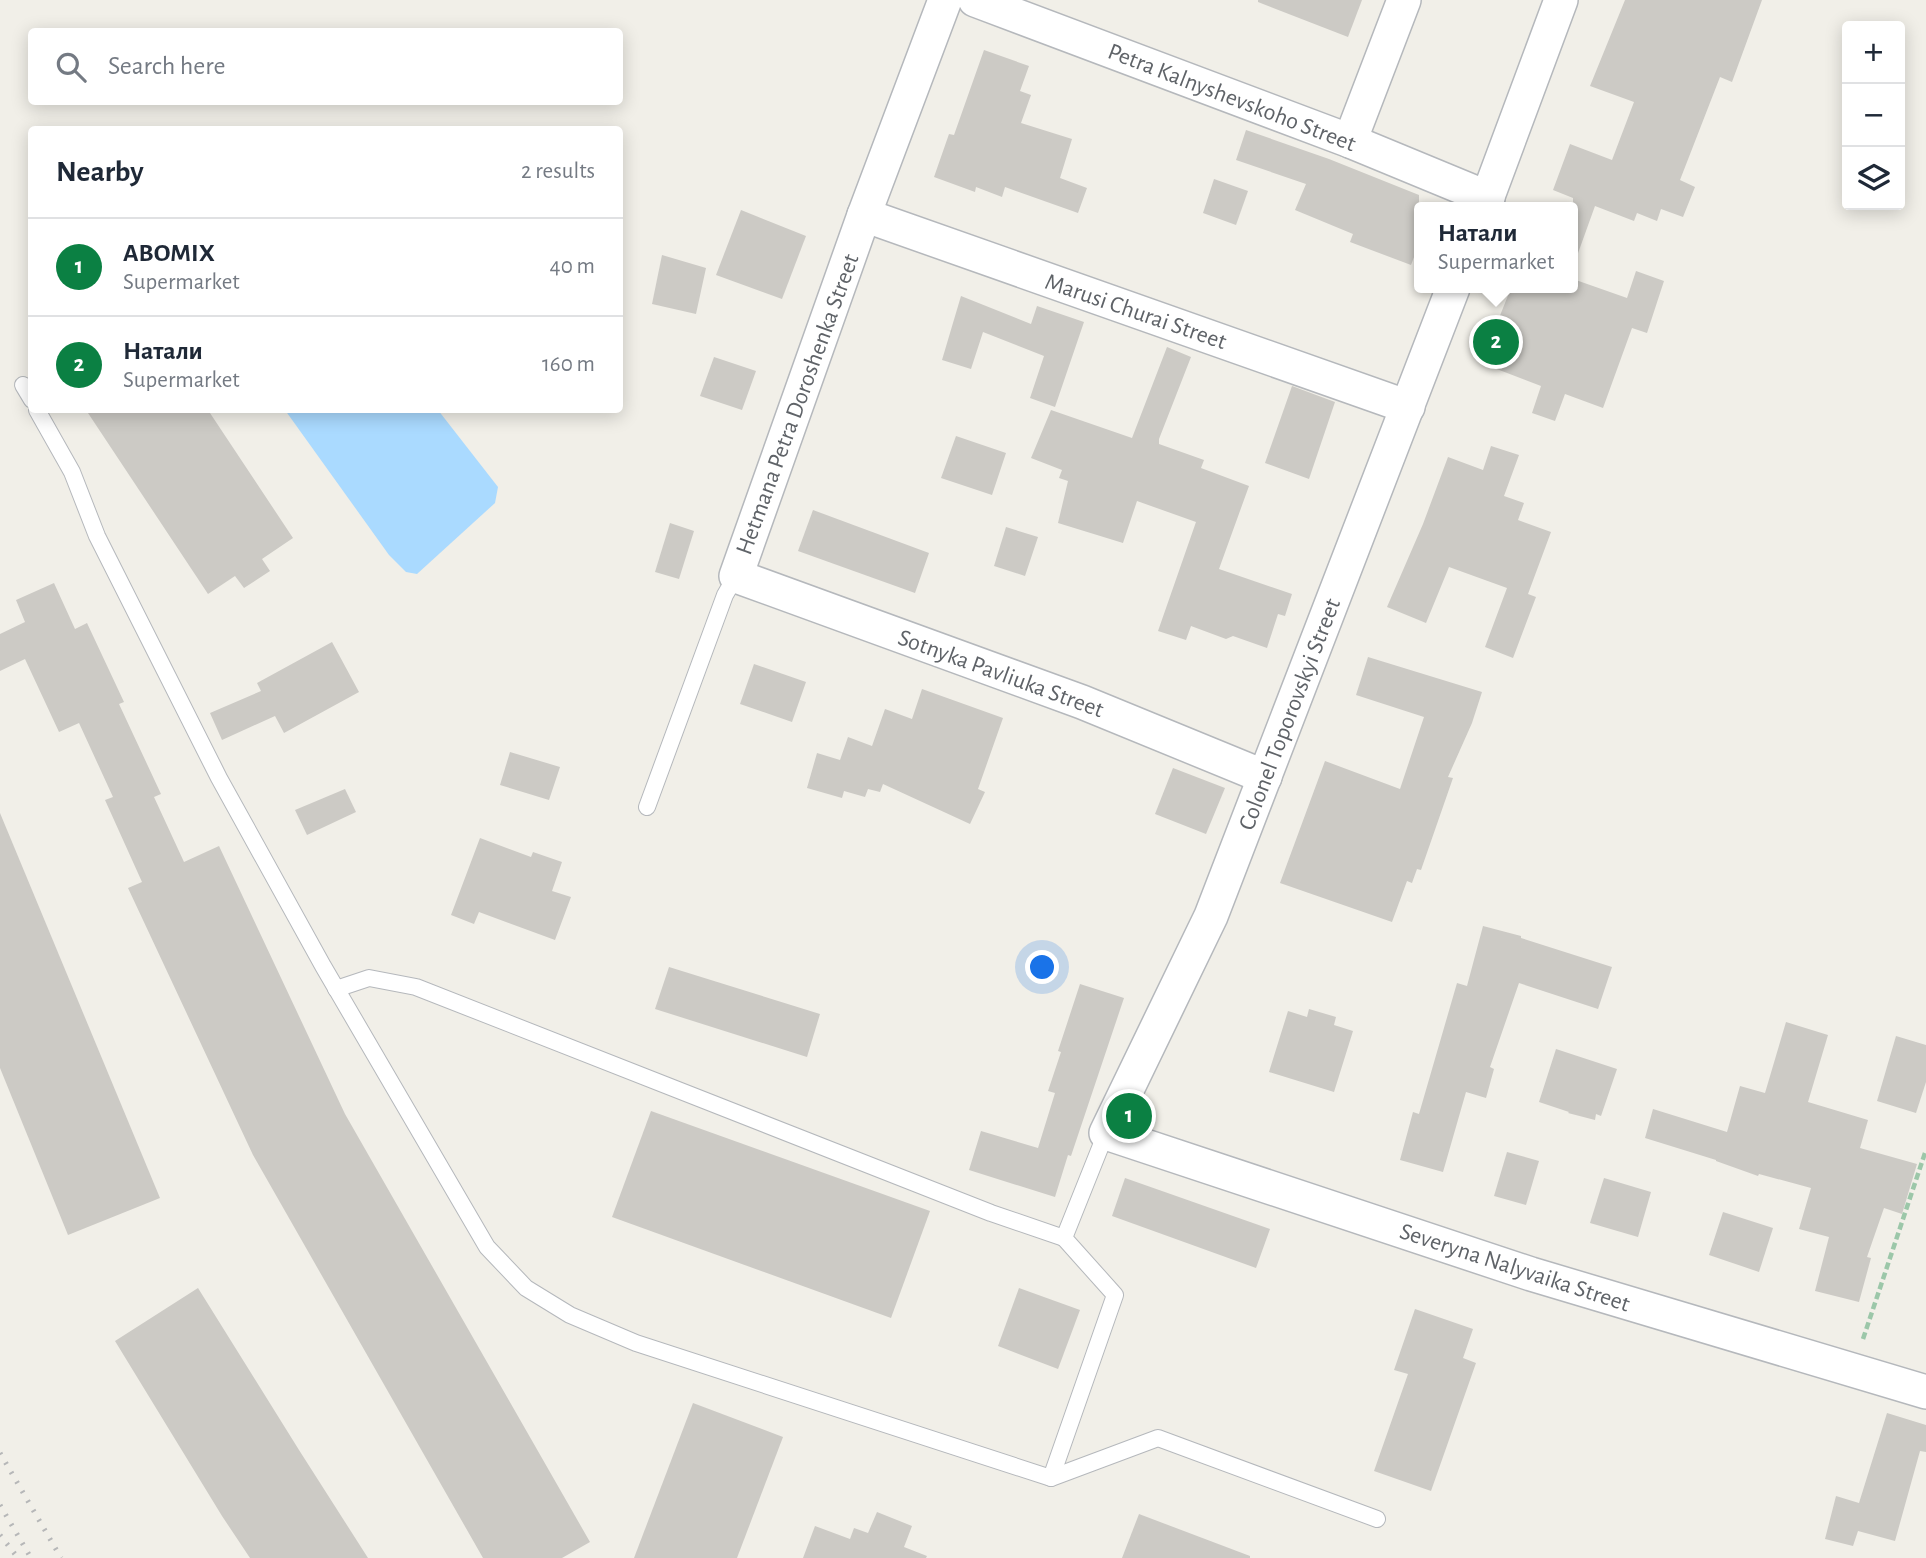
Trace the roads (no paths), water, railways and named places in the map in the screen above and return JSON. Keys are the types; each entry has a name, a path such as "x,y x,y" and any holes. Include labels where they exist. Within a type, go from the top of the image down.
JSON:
{"street":[{"name":"Hetmana Petra Doroshenka Street","path":"736,576 864,215 945,0"},
{"name":"Petra Kalnyshevskoho Street","path":"975,0 1350,141 1486,202"},
{"path":"1350,141 1404,0"},
{"path":"1486,202 1561,0"},
{"name":"Marusi Churai Street","path":"864,215 1408,407"},
{"name":"Colonel Toporovskyi Street","path":"1106,1133 1211,916 1451,293"},
{"name":"Sotnyka Pavliuka Street","path":"736,576 1082,702 1265,777"},
{"name":"Severyna Nalyvaika Street","path":"1106,1133 1531,1274 1926,1392"}],"lane":[{"path":"23,385 28,393"},
{"path":"39,413 72,472 97,536 219,778 336,989 487,1247 526,1289 570,1315 636,1343 1051,1478 1158,1438 1377,1519"},
{"name":"Hetmana Petra Doroshenka Street","path":"647,807 725,595 736,576"},
{"path":"336,989 369,978 416,987 991,1213 1064,1238 1115,1295 1051,1478"},
{"path":"1064,1238 1106,1133"}],"water":[{"path":"287,413 440,413 498,487 495,503 417,574 406,572 389,555"}],"railway":[{"path":"0,1453 61,1558"},
{"path":"0,1505 31,1558"},
{"path":"0,1535 18,1558"}],"place":[{"name":"Натали","path":"1496,342"},
{"name":"ABOMIX","path":"1129,1116"}]}
